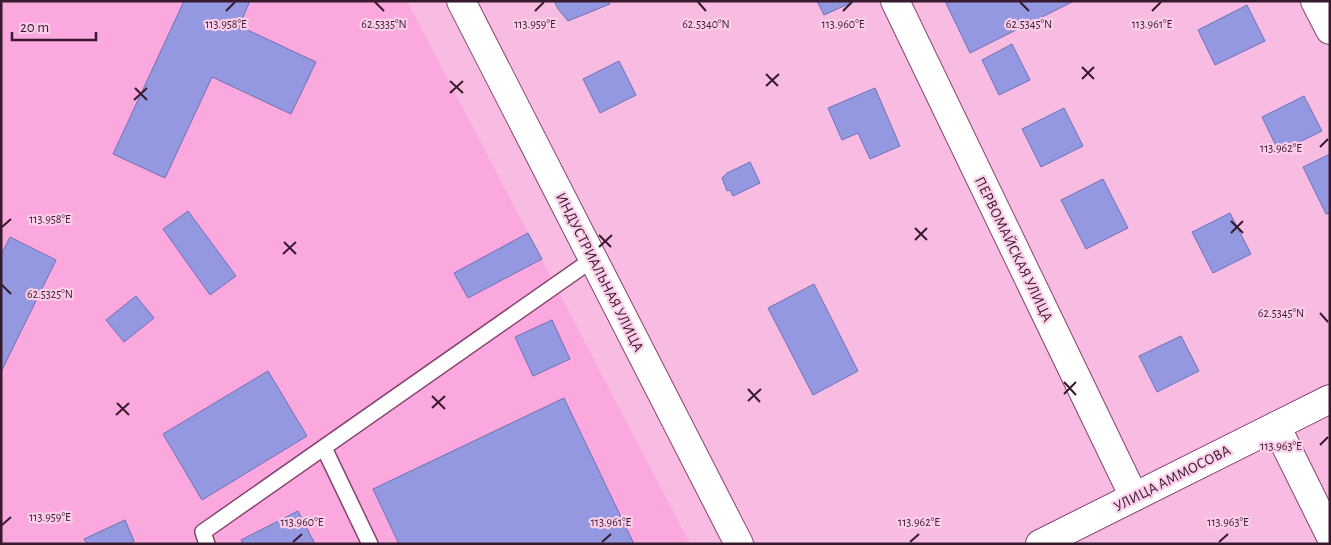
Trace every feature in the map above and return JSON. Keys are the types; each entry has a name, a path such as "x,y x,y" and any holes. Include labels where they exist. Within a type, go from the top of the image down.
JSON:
{"main road":[{"name":"ИНДУСТРИАЛЬНАЯ УЛИЦА","path":"462,1 740,544"},
{"name":"ПЕРВОМАЙСКАЯ УЛИЦА","path":"895,1 1134,497"},
{"path":"1315,1 1330,30"},
{"name":"УЛИЦА АММОСОВА","path":"1040,544 1330,399"},
{"path":"1276,426 1330,535"}],"lane":[{"path":"207,544 203,532 594,259"},
{"path":"324,448 370,544"}],"shaded area":[{"path":"1,1 407,1 690,544 1,544"}],"building":[{"path":"184,1 250,1 239,26 316,62 291,114 212,77 165,178 113,154"},
{"path":"554,1 608,1 610,4 568,21"},
{"path":"817,1 855,1 824,15"},
{"path":"945,1 1074,1 970,53"},
{"path":"1247,5 1265,41 1215,65 1198,30"},
{"path":"1012,44 1030,80 999,95 982,60"},
{"path":"619,61 636,95 600,113 583,79"},
{"path":"875,88 900,146 870,159 858,133 842,140 828,108"},
{"path":"1304,96 1322,131 1279,152 1262,117"},
{"path":"1064,108 1083,146 1041,167 1022,129"},
{"path":"1330,154 1330,213 1326,214 1303,167"},
{"path":"750,162 760,183 733,196 730,190 727,191 722,178 727,173"},
{"path":"1103,179 1128,228 1086,249 1061,200"},
{"path":"188,211 236,276 210,295 163,229"},
{"path":"1230,213 1251,254 1213,273 1192,232"},
{"path":"528,233 542,259 468,298 454,273"},
{"path":"10,237 56,260 1,372 1,255"},
{"path":"814,284 858,371 813,395 768,308"},
{"path":"136,296 154,318 124,342 106,320"},
{"path":"552,320 570,359 533,376 515,337"},
{"path":"1181,336 1199,371 1157,392 1139,356"},
{"path":"268,371 307,436 202,500 163,434"},
{"path":"564,398 634,544 399,544 373,489"},
{"path":"298,511 315,544 243,544 241,540"},
{"path":"125,520 134,541 129,544 87,544 84,539"}]}
